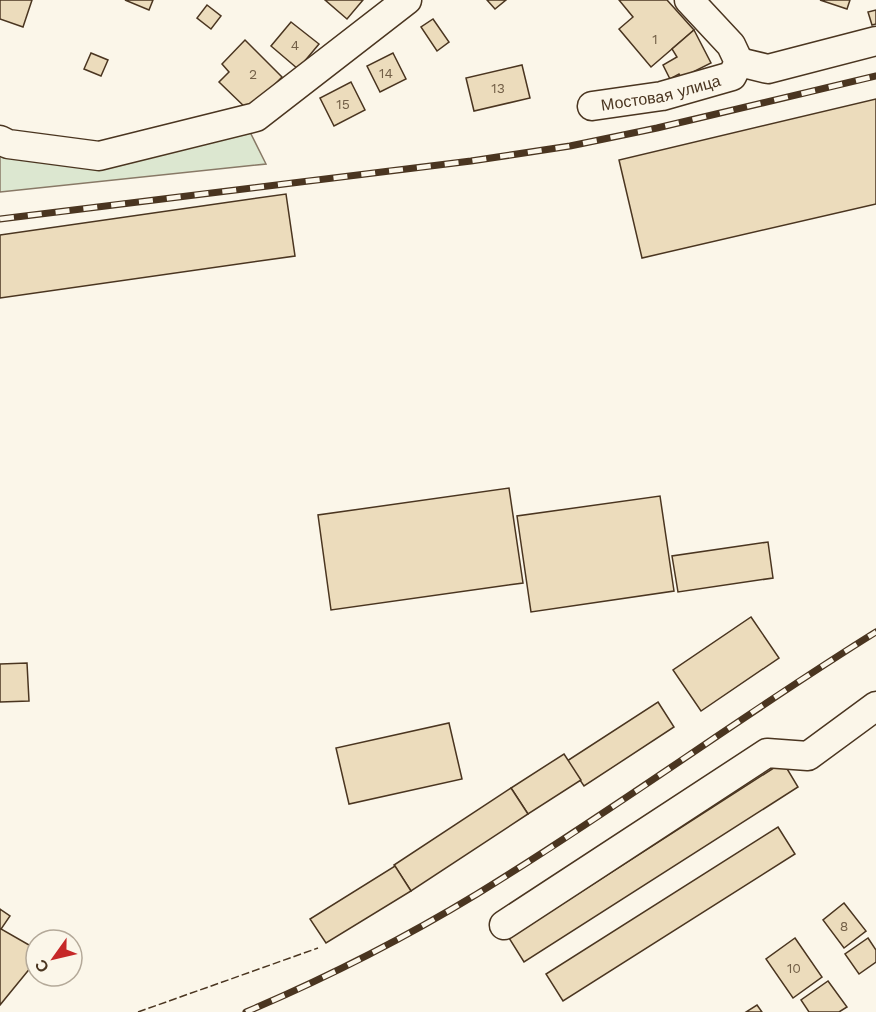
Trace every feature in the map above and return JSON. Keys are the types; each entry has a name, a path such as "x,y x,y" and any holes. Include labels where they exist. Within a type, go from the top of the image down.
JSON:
{"street":[{"path":"0,140 8,144 99,156 256,117 407,0"},
{"path":"690,0 735,53 768,69 876,41"},
{"name":"Мостовая улица","path":"592,106 662,96 732,76 735,53"},
{"path":"504,925 766,753 808,756 876,706"}],"green space":[{"path":"249,130 266,164 0,192 0,147 6,150"}],"building":[{"path":"0,0 32,0 23,27 0,19"},
{"path":"125,0 153,0 149,10"},
{"path":"325,0 363,0 347,19"},
{"path":"487,0 506,0 495,9"},
{"path":"619,0 667,0 694,30 651,67 619,29 633,17"},
{"path":"820,0 850,0 847,9"},
{"path":"207,5 221,16 211,29 197,18"},
{"path":"876,10 876,24 872,25 868,12"},
{"path":"433,19 449,42 437,51 421,27"},
{"path":"291,22 319,44 298,69 271,46"},
{"path":"694,30 711,63 681,78 679,74 670,79 663,65 677,57 672,49"},
{"path":"245,40 282,77 249,111 219,82 229,72 222,64"},
{"path":"91,53 108,60 101,76 84,69"},
{"path":"393,53 406,79 380,92 367,66"},
{"path":"522,65 530,98 474,111 466,78"},
{"path":"351,82 365,110 334,126 320,98"},
{"path":"876,99 876,204 642,258 619,160"},
{"path":"286,194 295,256 0,298 0,235"},
{"path":"509,488 523,583 331,610 318,515"},
{"path":"660,496 674,591 531,612 517,516"},
{"path":"768,542 773,578 678,592 672,556"},
{"path":"751,617 779,658 701,711 673,670"},
{"path":"27,663 29,701 0,702 0,664"},
{"path":"658,702 674,727 584,786 567,761"},
{"path":"449,723 462,779 349,804 336,748"},
{"path":"564,754 581,780 528,814 511,788"},
{"path":"783,762 798,787 524,962 509,938"},
{"path":"511,788 528,814 411,891 394,865"},
{"path":"778,827 795,854 563,1001 546,974"},
{"path":"395,866 411,891 326,943 310,919"},
{"path":"844,903 866,931 844,948 823,920"},
{"path":"0,909 10,916 1,929 24,942 24,976 0,1005"},
{"path":"795,938 822,977 793,998 766,959"},
{"path":"868,938 876,950 876,962 859,974 845,954"},
{"path":"828,981 847,1007 839,1012 809,1012 801,1000"},
{"path":"757,1005 762,1012 746,1012"}],"railway":[{"path":"0,219 471,161 570,146 657,128 876,76"},
{"path":"246,1012 364,957 477,894 578,830 876,632"}],"fence":[{"path":"138,1012 318,948"}]}
